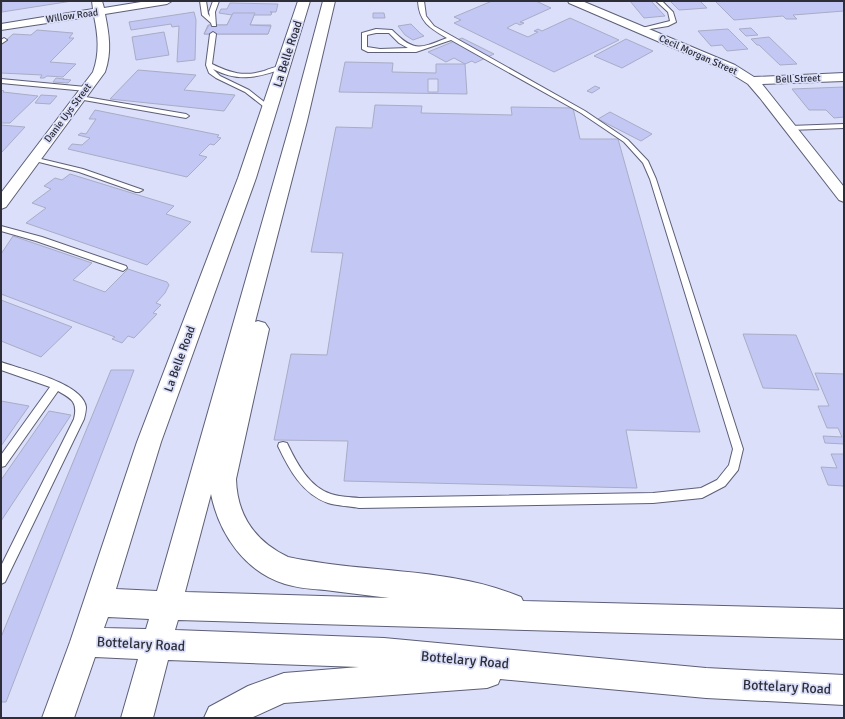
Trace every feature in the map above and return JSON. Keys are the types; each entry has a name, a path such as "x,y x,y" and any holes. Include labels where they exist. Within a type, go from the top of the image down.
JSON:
{"main road":[{"name":"La Belle Road","path":"58,718 150,442 247,178 304,1"},
{"name":"La Belle Road","path":"137,718 299,121 328,1"},
{"path":"267,241 265,299 223,479 222,492 232,524 249,544 269,562 286,570 305,574 456,592 545,616"},
{"path":"97,602 168,606 844,624"},
{"name":"Bottelary Road","path":"84,642 384,653 706,683 844,690"},
{"path":"220,718 265,694 284,688 550,668"}],"street":[{"name":"Willow Road","path":"1,27 98,7 167,1"},
{"name":"Cecil Morgan Street","path":"573,1 731,68 752,81 844,197"},
{"name":"Danie Uys Street","path":"1,204 99,72 103,62 105,47 98,7"},
{"name":"Bell Street","path":"752,81 844,77"}],"lane":[{"path":"203,1 205,15 213,24 213,7 216,1"},
{"path":"283,446 291,463 317,492 329,498 359,503 653,498 702,493 721,483 734,467 738,448 653,179 646,162 626,142 583,112 432,27 424,18 421,10 421,1"},
{"path":"640,30 673,22 670,12 659,1"},
{"path":"416,50 388,31 370,31 364,34 364,48 366,50 416,50 440,43 450,38"},
{"path":"213,34 209,65 211,72 247,91 270,109"},
{"path":"209,65 221,72 237,77 255,76 283,67"},
{"path":"1,81 83,94 186,116"},
{"path":"790,128 844,126"},
{"path":"33,159 81,170 140,190"},
{"path":"1,228 39,239 123,268"},
{"path":"1,367 66,390 76,398 81,406 79,419 1,578"},
{"path":"1,463 56,386"}],"building":[{"path":"2,1 72,1 2,12"},
{"path":"492,1 536,1 551,8 520,22 524,23 520,25 516,23 507,28 528,37 538,32 534,31 538,29 542,31 570,18 619,40 554,72 454,23 461,20 454,17"},
{"path":"630,1 651,1 665,16 644,18"},
{"path":"670,1 700,1 707,8 679,10"},
{"path":"715,1 844,1 844,11 793,15 797,19 786,19 783,16 734,20"},
{"path":"230,3 278,4 276,12 272,12 271,15 254,15 250,25 271,25 268,34 204,34 208,25 227,25 232,15 219,13 221,9 227,9"},
{"path":"194,12 196,20 195,60 177,62 179,26 172,27 171,24 131,30 129,22"},
{"path":"233,13 255,13 250,25 271,26 268,34 204,34 209,25 227,25"},
{"path":"373,13 384,13 385,18 373,18"},
{"path":"411,24 424,36 413,40 405,35 398,26"},
{"path":"751,28 758,35 746,36 739,29"},
{"path":"728,29 748,49 727,51 722,45 711,46 698,31"},
{"path":"37,30 73,33 69,38 74,38 50,62 76,64 63,77 47,76 40,78 42,75 1,73 1,45 13,34 31,35"},
{"path":"164,32 169,55 136,60 132,37"},
{"path":"769,37 797,64 780,65 751,39"},
{"path":"462,38 494,54 475,63 472,61 465,64 454,58 446,62 428,52"},
{"path":"626,39 653,51 622,68 594,56"},
{"path":"345,62 393,63 392,72 436,73 436,64 465,64 467,94 339,92","holes":["428,79 438,79 438,92 428,92"]},
{"path":"138,70 196,75 184,90 235,95 224,111 110,99"},
{"path":"56,78 71,80 68,83 53,82"},
{"path":"595,86 600,88 592,93 587,91"},
{"path":"844,87 844,117 834,118 826,110 809,110 792,89"},
{"path":"1,90 4,91 3,92 38,96 10,123 1,123"},
{"path":"41,95 57,96 50,104 35,103"},
{"path":"375,105 422,106 421,113 512,115 511,107 573,108 580,139 618,139 700,432 626,430 637,488 344,481 348,441 274,440 291,354 327,355 343,253 311,252 336,127 372,128"},
{"path":"95,110 219,135 217,137 221,138 214,145 210,144 199,155 207,157 187,177 68,149 72,144 82,145 90,138 78,135 81,133 86,134 96,119 89,119"},
{"path":"610,112 652,134 641,141 598,119"},
{"path":"1,125 25,127 2,152 1,152"},
{"path":"70,174 174,206 166,214 191,222 147,265 26,223 46,208 32,203 51,189 44,186 55,178 62,180"},
{"path":"13,236 92,263 73,280 105,292 128,269 167,282 169,285 165,293 156,303 161,305 153,313 157,314 134,338 128,336 122,343 112,339 115,337 1,294 1,254"},
{"path":"1,300 72,327 41,357 1,341"},
{"path":"743,334 796,335 819,390 763,388"},
{"path":"111,370 134,370 6,702 1,702 1,637"},
{"path":"815,373 844,374 844,444 825,443 823,436 842,437 838,428 827,428 818,406 829,406"},
{"path":"1,401 29,406 1,446"},
{"path":"49,411 71,415 1,521 1,480"},
{"path":"831,454 844,454 844,489 843,486 828,485 821,467 837,468"}]}
